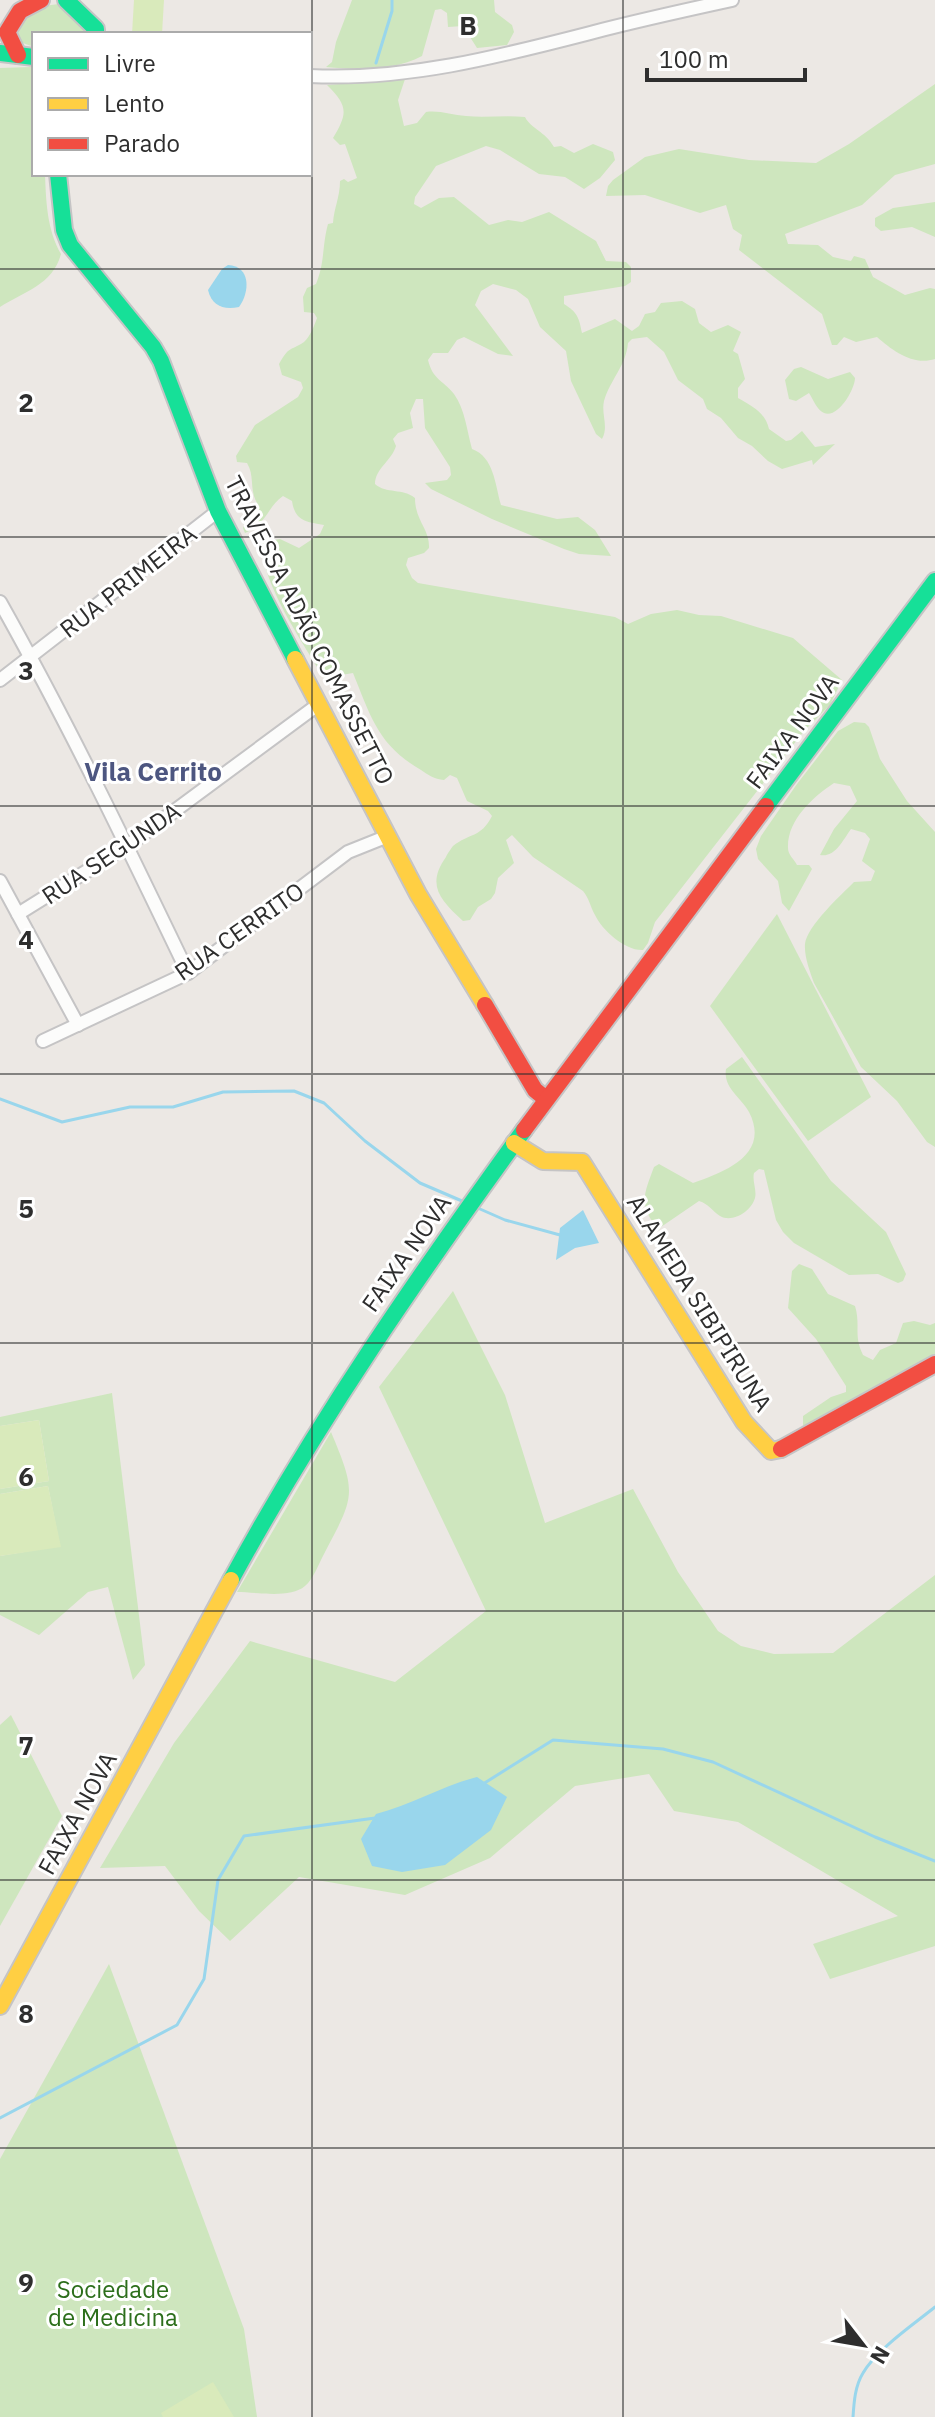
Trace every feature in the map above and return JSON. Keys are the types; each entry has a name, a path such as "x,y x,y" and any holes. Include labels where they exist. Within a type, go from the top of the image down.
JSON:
{"main road":[{"path":"26,56 4,34 23,6 41,0"},
{"path":"66,0 96,32"},
{"path":"0,53 26,56"},
{"name":"TRAVESSA ADÃO COMASSETTO","path":"58,176 64,230 70,245 161,361 218,511 418,894 535,1090 546,1099"},
{"name":"FAIXA NOVA","path":"0,2006 276,1497 332,1403 407,1291 546,1099 935,581"},
{"name":"ALAMEDA SIBIPIRUNA","path":"514,1143 543,1161 582,1162 744,1422 771,1451 776,1452 935,1364"}],"street":[{"path":"312,76 372,76 432,69 732,0"},
{"name":"RUA PRIMEIRA","path":"0,680 218,511"},
{"path":"0,602 127,846 188,973"},
{"name":"RUA SEGUNDA","path":"18,914 127,846 319,704"},
{"name":"RUA CERRITO","path":"43,1041 188,973 348,852 388,836"},
{"path":"0,881 78,1025"}],"green space":[{"path":"134,0 164,0 162,32 132,32"},
{"path":"352,0 494,0 495,12 512,25 514,32 507,45 477,48 463,26 448,27 447,13 441,9 435,10 422,56 387,67 326,67 332,62"},
{"path":"61,4 88,32 32,32 32,46 20,42 16,32 20,25 28,15 46,6"},
{"path":"31,67 32,176 45,176 50,225 61,254 57,265 44,280 0,307 0,68"},
{"path":"405,79 398,100 404,126 417,123 426,112 473,117 525,117 554,147 561,146 574,153 593,144 613,152 615,160 600,178 584,189 565,177 539,174 500,150 486,146 436,166 415,197 414,204 421,208 439,198 454,197 489,225 508,220 522,222 549,212 596,241 606,261 626,262 631,267 631,282 625,286 564,296 564,304 577,316 582,333 615,319 632,331 639,326 645,314 655,312 661,303 682,301 695,309 699,323 711,332 728,325 741,332 733,351 738,354 745,379 738,388 738,398 761,414 769,429 786,441 802,431 815,447 835,444 813,465 812,460 782,469 738,438 721,418 707,409 703,399 678,380 664,352 647,337 632,339 628,343 624,359 604,401 605,430 602,439 596,434 571,381 566,351 540,327 528,299 516,290 493,284 481,291 475,305 513,356 498,354 464,337 457,340 448,353 433,353 428,360 430,367 458,400 472,449 489,465 501,505 557,519 578,517 595,530 611,556 579,554 564,549 431,489 425,483 447,480 451,475 450,467 425,428 423,399 416,399 410,413 413,428 398,433 393,439 396,446 394,451 376,479 375,484 379,487 415,498 417,513 429,541 429,548 408,558 406,565 418,583 615,617 628,624 651,614 677,610 721,616 793,638 842,680 830,705 804,731 655,922 643,950 629,947 609,933 598,921 583,891 533,857 512,835 506,840 514,863 498,878 491,899 478,907 470,920 463,921 448,906 438,892 440,867 453,846 479,832 492,816 467,801 457,778 450,775 444,780 431,776 395,750 378,729 353,673 324,678 295,631 268,574 263,542 280,539 299,548 320,534 324,525 299,517 292,501 283,496 253,529 245,533 243,528 257,503 247,463 237,462 236,456 255,425 298,397 303,388 301,382 282,375 279,364 288,351 306,340 314,327 317,318 314,313 304,312 303,297 307,288 316,284 319,276 326,232 328,224 333,223 340,181 357,178 345,144 340,145 333,138 344,110 327,85"},
{"path":"935,84 935,164 895,175 862,205 785,234 788,244 818,245 833,257 851,261 854,256 865,259 873,277 905,295 935,289 935,359 911,359 877,337 856,342 844,337 837,345 832,345 822,314 739,250 742,235 733,229 726,205 700,213 645,195 606,196 613,180 645,157 679,149 749,160 816,163 849,144"},
{"path":"935,202 935,237 912,227 881,231 875,226 875,218 893,208"},
{"path":"801,367 828,379 850,372 855,378 849,395 835,412 824,413 809,393 796,401 789,399 785,380 794,369"},
{"path":"854,722 865,723 869,727 880,759 907,801 935,832 935,1147 927,1142 897,1101 861,1067 814,983 806,959 807,937 818,920 854,882 871,881 875,871 862,861 870,839 865,833 851,829 834,851 820,855 834,829 857,801 850,786 834,783 810,802 792,828 789,853 797,865 809,865 812,869 789,911 782,903 778,881 758,859 756,849 761,836 797,784 838,731"},
{"path":"777,914 871,1097 808,1141 710,1006"},
{"path":"742,1057 831,1181 886,1232 906,1274 903,1281 898,1283 878,1274 849,1275 794,1243 776,1220 764,1170 754,1173 755,1198 750,1208 740,1215 725,1218 699,1201 658,1229 652,1221 645,1199 654,1167 659,1164 693,1183 730,1167 749,1150 754,1140 754,1127 749,1112 730,1087 726,1076 726,1069"},
{"path":"799,1264 812,1269 828,1294 855,1306 858,1342 863,1355 873,1360 880,1350 896,1343 903,1323 914,1321 930,1325 935,1323 935,1359 807,1427 803,1425 803,1416 831,1397 846,1392 846,1386 816,1339 788,1308 792,1271"},
{"path":"453,1291 505,1395 545,1523 633,1489 678,1572 718,1631 741,1646 774,1654 833,1653 935,1575 935,1946 830,1979 813,1944 898,1916 738,1822 674,1811 649,1774 575,1786 490,1858 405,1895 299,1877 230,1941 199,1911 165,1866 100,1868 174,1743 250,1641 395,1682 486,1611 379,1387"},
{"path":"112,1393 145,1665 133,1680 108,1587 88,1592 39,1635 0,1615 0,1556 60,1546 48,1486 0,1494 0,1489 49,1481 39,1420 0,1426 0,1417"},
{"path":"39,1420 49,1481 0,1489 0,1426"},
{"path":"331,1432 345,1469 349,1494 342,1519 313,1576 305,1586 291,1592 237,1592"},
{"path":"48,1486 61,1547 0,1556 0,1494"},
{"path":"11,1715 62,1816 0,1926 0,1725"},
{"name":"Sociedade de Medicina","path":"109,1964 244,2329 257,2417 0,2417 0,2159"},
{"path":"213,2382 234,2417 163,2417 161,2413"}],"water":[{"path":"228,265 241,270 246,281 245,294 239,307 219,306 208,290"},
{"path":"583,1210 599,1243 575,1248 556,1260 560,1228"},
{"path":"477,1777 507,1797 491,1830 445,1865 402,1872 372,1866 361,1839 376,1814"}],"waterway":[{"path":"376,63 392,11 392,0"},
{"path":"0,1099 62,1122 130,1107 173,1107 223,1092 294,1091 324,1103 365,1141 420,1183 462,1201"},
{"path":"480,1209 505,1220 560,1235"},
{"path":"483,1784 553,1740 663,1749 713,1762 875,1837 935,1861"},
{"path":"0,2118 177,2025 204,1979 218,1880 244,1836 375,1818"},
{"path":"853,2417 858,2383 869,2364 935,2307"}],"traffic: fast":[{"path":"66,0 96,32"},
{"path":"0,53 32,57"},
{"path":"58,176 64,230 70,245 161,361 218,511 295,659"},
{"path":"766,806 935,581"},
{"path":"231,1580 298,1464 370,1350 524,1130"}],"traffic: slow":[{"path":"295,659 418,894 485,1005"},
{"path":"514,1143 543,1161 582,1162 744,1422 771,1451 781,1449"},
{"path":"0,2006 231,1580"}],"traffic: jam":[{"path":"18,55 7,32 20,11 41,0"},
{"path":"524,1130 766,806"},
{"path":"485,1005 535,1090 546,1099"},
{"path":"781,1449 935,1364"}],"district":[{"name":"Vila Cerrito","path":"153,771"}]}
